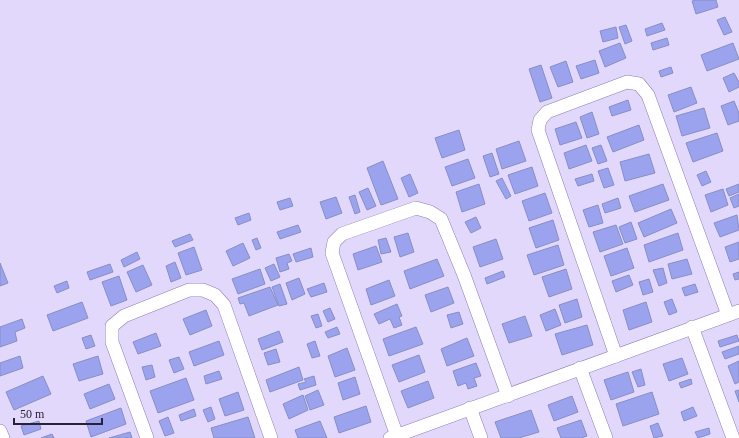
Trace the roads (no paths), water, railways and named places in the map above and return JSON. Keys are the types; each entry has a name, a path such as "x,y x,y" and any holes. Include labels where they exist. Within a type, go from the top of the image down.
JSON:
{"street":[{"path":"508,396 441,219 430,212 416,208 342,234 334,242 332,253 393,437 470,408 508,396 580,368 616,356 692,327 733,313 648,95 640,84 627,82 547,112 540,120 538,130 616,356"},
{"path":"147,438 112,342 112,326 124,316 189,290 203,290 215,295 224,305 271,438"},
{"path":"692,327 733,438"},
{"path":"580,368 606,438"},
{"path":"470,408 481,438"},
{"path":"0,431 3,438"}]}
